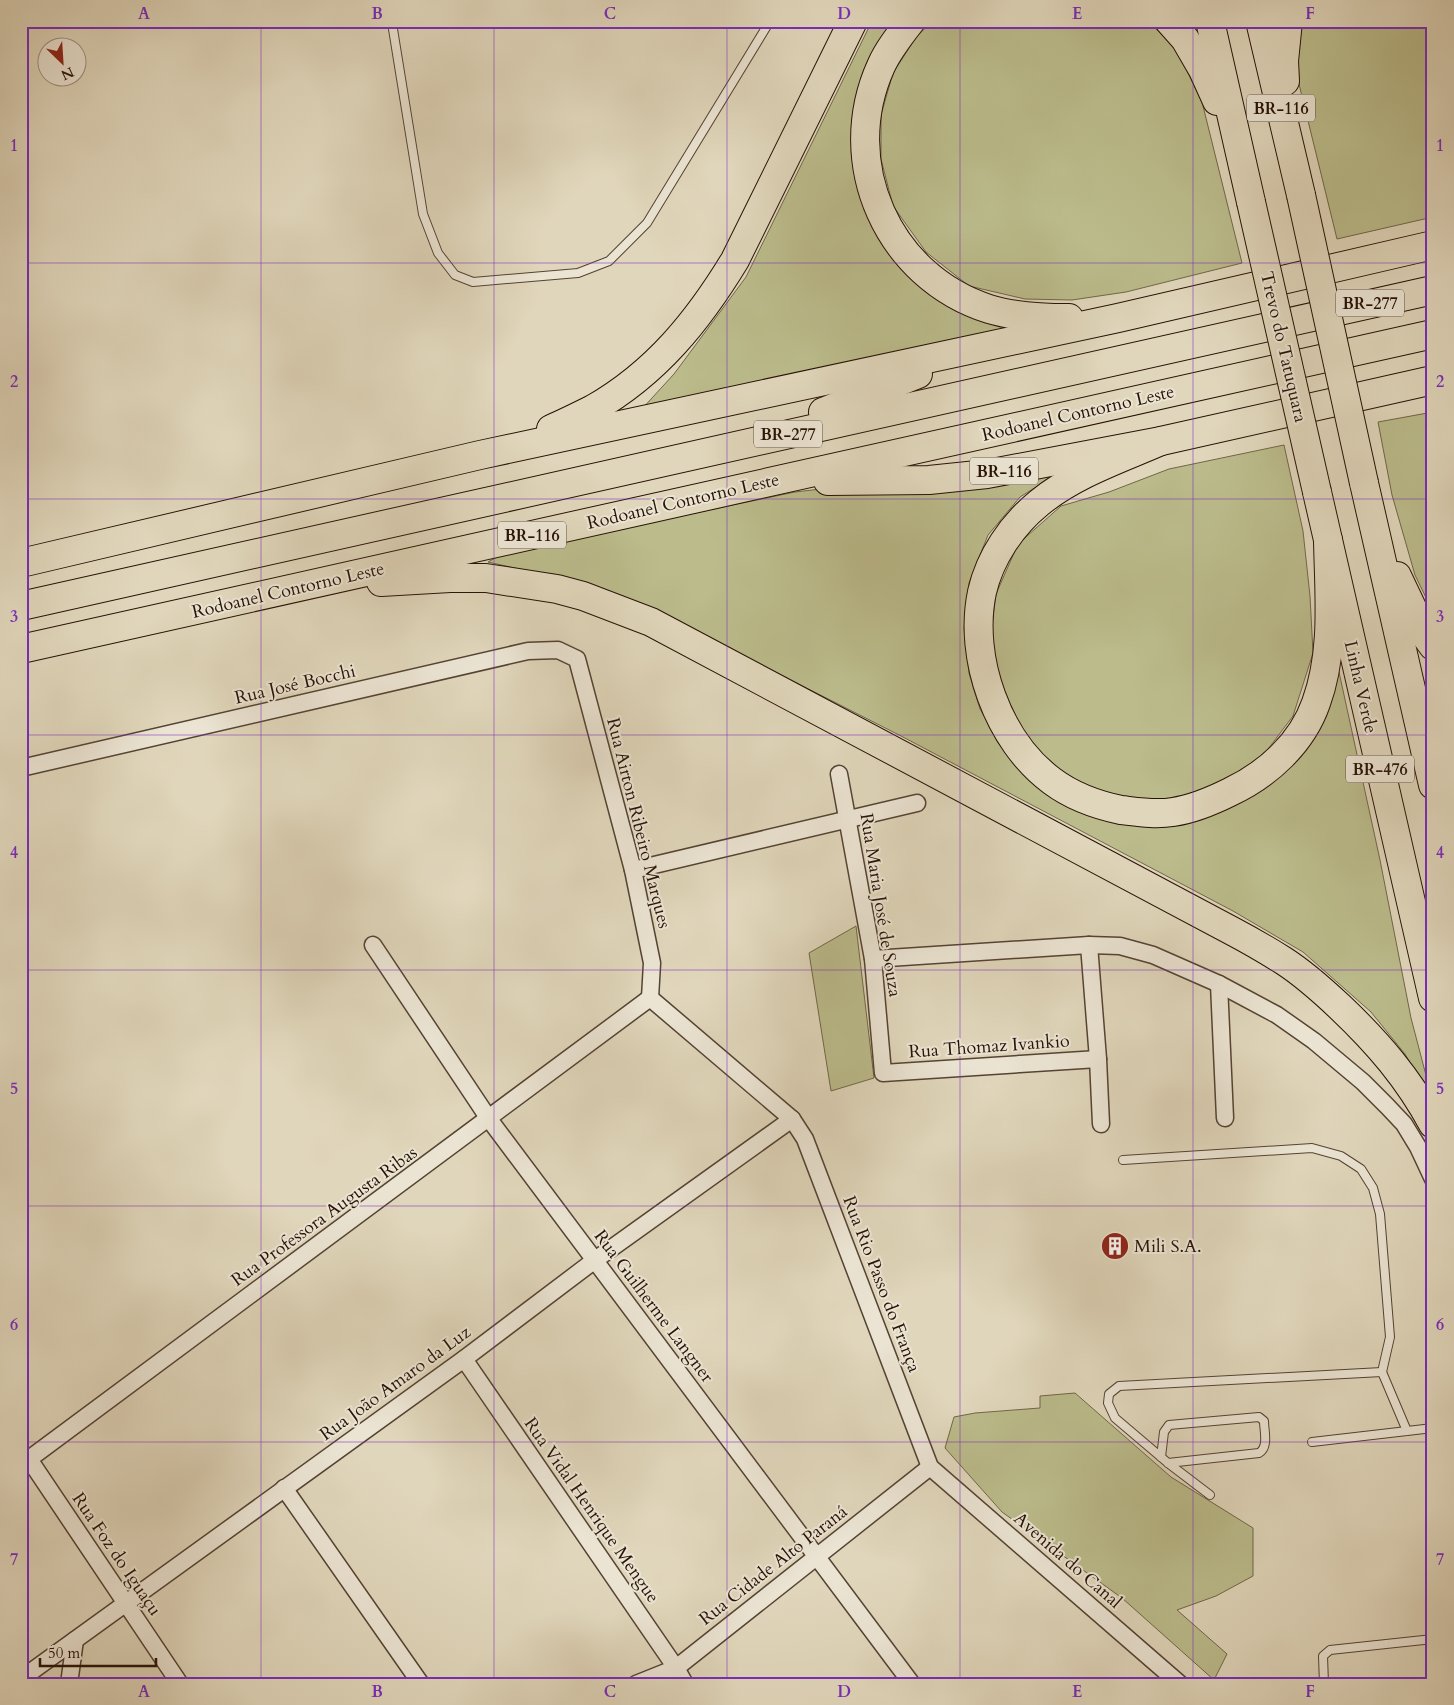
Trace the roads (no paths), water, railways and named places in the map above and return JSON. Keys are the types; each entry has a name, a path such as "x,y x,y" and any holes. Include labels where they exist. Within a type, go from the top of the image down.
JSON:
{"highway":[{"path":"480,455 550,430 593,408 631,383 660,359 689,328 714,295 735,260 853,21"},
{"path":"911,21 897,38 881,66 870,98 864,136 867,170 876,202 889,230 906,253 931,278 960,297 989,309 1022,316 1118,318"},
{"path":"1169,21 1185,39 1203,70 1239,147"},
{"name":"BR-116","path":"1210,21 1239,147"},
{"name":"BR-116","path":"1260,21 1287,130 1364,483 1433,785"},
{"path":"1287,130 1284,61 1288,21"},
{"name":"Trevo do Tatuquara","path":"1239,147 1317,492"},
{"path":"21,563 480,455 1118,318 1433,245"},
{"name":"BR-277","path":"21,606 1433,290"},
{"name":"Rodoanel Contorno Leste","path":"21,649 1433,334"},
{"path":"731,447 994,344"},
{"name":"BR-116","path":"759,484 958,478 988,474 1161,441 1433,380"},
{"path":"1161,441 1081,477 1041,502 1024,517 1004,540 991,564 982,592 979,623 981,656 988,688 1001,718 1016,745 1036,766 1052,781 1077,796 1110,808 1144,814 1173,812 1204,804 1241,787 1268,769 1292,746 1305,728 1316,704 1329,650 1328,540"},
{"name":"Linha Verde","path":"1317,492 1433,998"},
{"path":"1374,524 1412,610 1433,646"},
{"path":"305,586 450,578 486,578 557,589 583,596 651,622 1234,932 1285,962 1322,990 1370,1036 1404,1077 1433,1124"}],"street":[{"name":"Rua José Bocchi","path":"21,768 528,652 558,650 576,659"},
{"name":"Rua Airton Ribeiro Marques","path":"576,659 633,870 652,963 650,998"},
{"name":"Rua Maria José de Souza","path":"839,774 874,959 883,1073"},
{"path":"633,870 917,804"},
{"name":"Rua Guilherme Langner","path":"373,945 489,1119 912,1684"},
{"path":"874,959 1089,945 1120,946 1152,955 1219,984 1277,1015 1314,1041 1363,1082 1404,1124 1418,1147 1433,1179"},
{"path":"1089,945 1101,1124"},
{"path":"1219,984 1225,1118"},
{"name":"Rua Rio Passo do França","path":"650,998 792,1119 805,1139 930,1466"},
{"name":"Rua Professora Augusta Ribas","path":"24,1457 489,1119 650,998"},
{"name":"Rua Thomaz Ivankio","path":"883,1073 1098,1059"},
{"name":"Rua João Amaro da Luz","path":"21,1679 464,1359 594,1260 792,1119"},
{"name":"Rua Vidal Henrique Mengue","path":"464,1359 676,1668 684,1684"},
{"name":"Rua Foz do Iguaçu","path":"24,1457 180,1684"},
{"name":"Rua Cidade Alto Paraná","path":"636,1684 676,1668 930,1466"},
{"name":"Avenida do Canal","path":"930,1466 1180,1684"},
{"path":"284,1488 421,1684"},
{"path":"69,1684 75,1640"}],"lane":[{"path":"379,21 392,23 402,21"},
{"path":"392,23 423,214 438,253 455,274 473,282 578,273 609,261 647,223 770,21"},
{"path":"1123,1160 1312,1148 1341,1156 1360,1169 1373,1188 1380,1214 1390,1337 1382,1372 1407,1431"},
{"path":"1210,1495 1164,1460 1115,1418 1108,1403 1109,1394 1119,1386 1382,1372"},
{"path":"1259,1417 1264,1421 1265,1446 1262,1451 1164,1460 1164,1432 1169,1425 1259,1417"},
{"path":"1312,1442 1433,1428"},
{"path":"1324,1684 1323,1656 1330,1650 1433,1639"}],"place":[{"name":"Mili S.A.","path":"1115,1246"}]}
